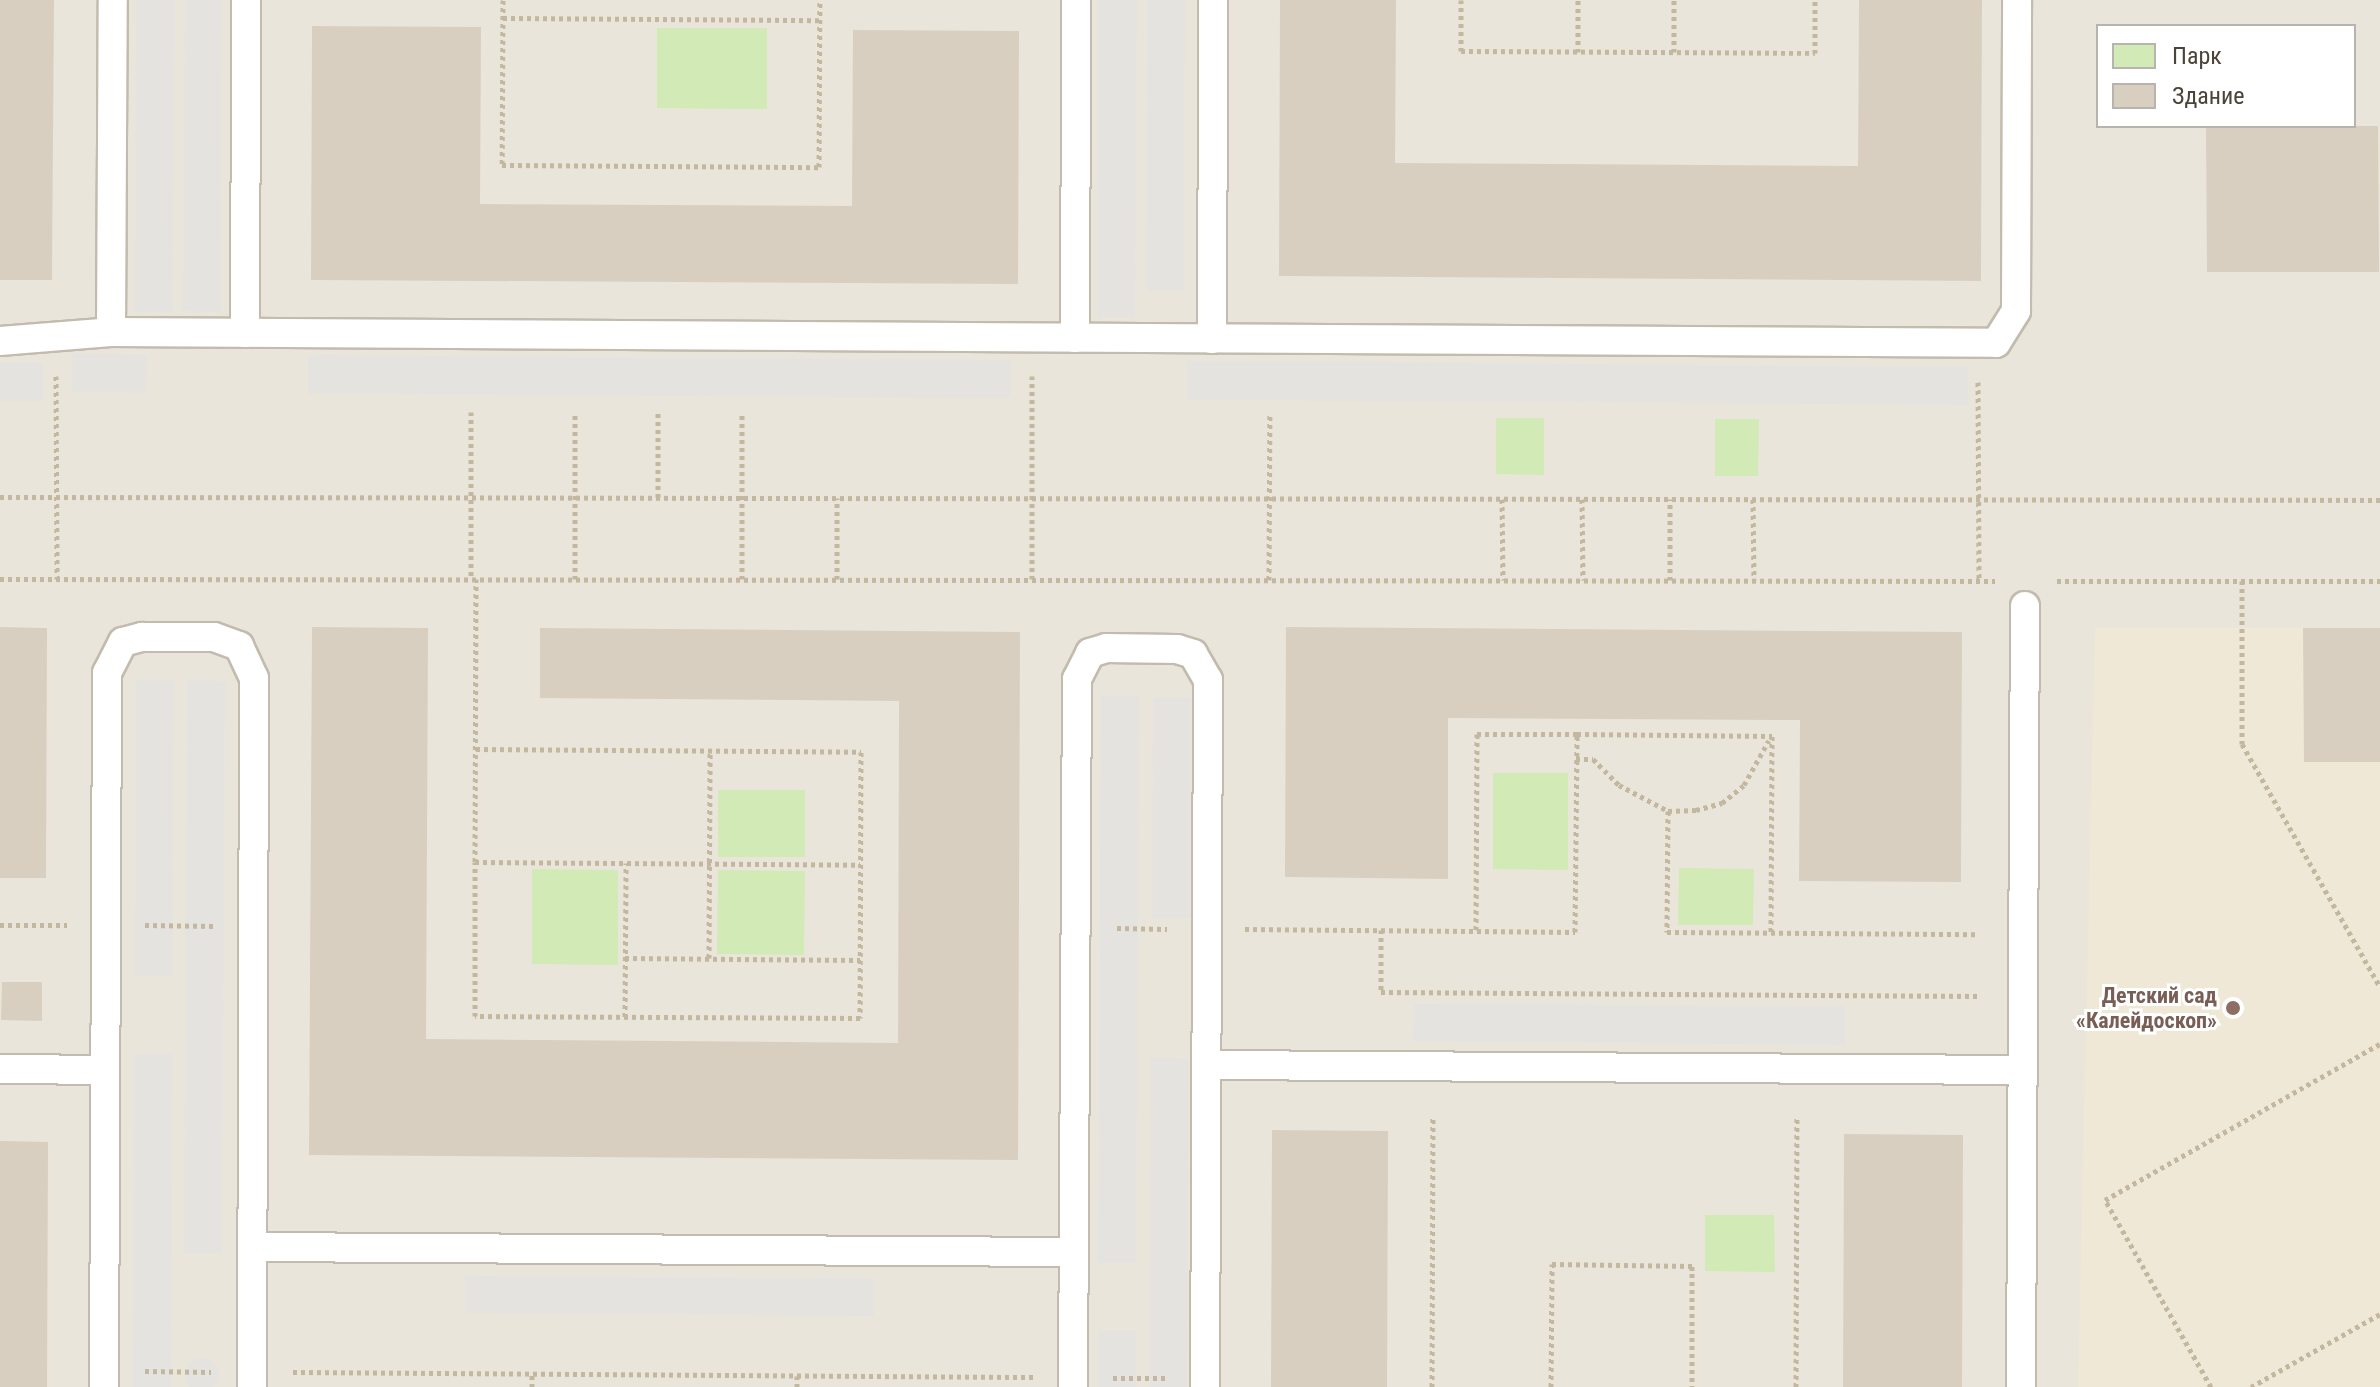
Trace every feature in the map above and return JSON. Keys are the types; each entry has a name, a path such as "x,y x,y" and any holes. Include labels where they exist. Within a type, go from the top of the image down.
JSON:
{"lane":[{"path":"111,332 113,0"},
{"path":"245,333 246,0"},
{"path":"1075,338 1076,0"},
{"path":"1212,339 1213,0"},
{"path":"0,341 111,332 1978,345 2009,331 2016,311 2017,0"},
{"path":"2021,1387 2025,606"},
{"path":"104,1379 107,673 123,642 214,637 239,646 254,678 252,1379"},
{"path":"1073,1382 1077,679 1090,653 1120,648 1177,649 1205,666 1205,1383"},
{"path":"1206,1065 2023,1070"},
{"path":"0,1069 105,1070"},
{"path":"252,1247 1074,1252"}],"path":[{"path":"503,0 502,165 803,167 819,167 820,0"},
{"path":"1461,0 1461,51 1815,53 1815,0"},
{"path":"1578,0 1578,52"},
{"path":"1674,0 1674,52"},
{"path":"503,18 820,20"},
{"path":"56,337 57,579"},
{"path":"1032,338 1032,579"},
{"path":"1978,345 1979,581"},
{"path":"471,412 476,749 475,1016 860,1018 861,752 476,749"},
{"path":"575,412 575,579"},
{"path":"658,412 658,497"},
{"path":"742,412 742,579"},
{"path":"1269,580 1270,413"},
{"path":"0,497 2380,500"},
{"path":"837,498 837,579"},
{"path":"1502,499 1503,580"},
{"path":"1582,499 1583,580"},
{"path":"1670,499 1670,580"},
{"path":"1753,499 1754,580"},
{"path":"0,579 2010,581"},
{"path":"2041,581 2380,581"},
{"path":"2242,581 2242,744 2380,987"},
{"path":"1476,930 1477,734 1772,736"},
{"path":"1076,928 1575,932 1577,734"},
{"path":"1576,759 1593,759 1619,785 1668,811 1722,803 1744,785 1772,736"},
{"path":"1771,932 1772,736"},
{"path":"709,958 710,750"},
{"path":"1668,811 1667,932 1979,934"},
{"path":"475,862 860,865"},
{"path":"625,1017 626,863"},
{"path":"1381,930 1381,992 1979,996"},
{"path":"625,958 860,960"},
{"path":"2211,1387 2105,1200 2380,1044"},
{"path":"1432,1387 1433,1116"},
{"path":"1796,1387 1797,1118"},
{"path":"1551,1387 1552,1264 1567,1264 1692,1266 1692,1387"},
{"path":"2251,1387 2380,1314"},
{"path":"104,1379 532,1374 1205,1383"},
{"path":"532,1374 532,1387"},
{"path":"797,1376 797,1387"}],"shaded area":[{"path":"0,0 2380,0 2380,1387 0,1387"},
{"path":"136,0 175,0 173,312 135,312"},
{"path":"185,0 222,0 221,312 183,311"},
{"path":"1098,0 1137,0 1135,317 1097,317"},
{"path":"1147,0 1185,0 1184,291 1146,291"},
{"path":"72,354 147,355 146,393 72,392"},
{"path":"308,355 1011,360 1011,398 308,394"},
{"path":"1187,361 1968,367 1968,405 1187,400"},
{"path":"0,363 43,363 43,401 0,401"},
{"name":"Детский сад «Калейдоскоп»","path":"2095,628 2380,628 2380,1387 2078,1387"},
{"path":"136,680 174,680 173,976 135,976"},
{"path":"187,680 225,681 222,1253 184,1253"},
{"path":"1101,696 1139,696 1136,1263 1098,1263"},
{"path":"1153,698 1191,698 1190,918 1152,918"},
{"path":"1414,1004 1845,1006 1845,1045 1413,1041"},
{"path":"134,1054 173,1054 171,1387 133,1387"},
{"path":"1151,1058 1189,1059 1187,1387 1150,1387"},
{"path":"465,1276 874,1278 874,1316 465,1313"},
{"path":"1098,1331 1136,1331 1136,1387 1098,1387"},
{"path":"195,1359 209,1359 218,1368 218,1382 213,1388 191,1388 186,1382 186,1368"}],"green space":[{"path":"657,28 767,28 767,109 657,108"},
{"path":"1496,418 1544,418 1544,475 1496,474"},
{"path":"1715,419 1759,419 1758,476 1715,476"},
{"path":"1493,773 1568,773 1568,870 1493,869"},
{"path":"718,790 805,790 805,857 718,857"},
{"path":"1679,868 1754,869 1753,925 1678,925"},
{"path":"532,869 618,870 618,965 532,964"},
{"path":"718,870 805,871 804,955 717,954"},
{"path":"1705,1215 1774,1215 1775,1272 1705,1271"}],"building":[{"path":"0,0 54,0 52,280 0,280"},
{"path":"1280,0 1396,0 1395,163 1858,166 1859,0 1982,0 1981,281 1279,276"},
{"path":"312,26 481,27 480,204 852,206 853,30 1019,31 1018,284 311,280"},
{"path":"2378,126 2379,272 2207,272 2206,128"},
{"path":"0,627 47,628 46,878 0,878"},
{"path":"312,627 428,628 426,1039 898,1043 899,701 540,698 540,628 1020,632 1018,1160 309,1155"},
{"path":"1286,627 1962,632 1961,882 1799,881 1800,720 1448,718 1448,879 1285,877"},
{"path":"2303,628 2380,628 2380,762 2304,762"},
{"path":"2,982 42,982 42,1021 1,1020"},
{"path":"1272,1130 1388,1131 1387,1387 1271,1387"},
{"path":"1844,1134 1963,1135 1962,1387 1843,1387"},
{"path":"0,1141 48,1142 47,1387 0,1387"}],"place":[{"name":"Детский сад «Калейдоскоп»","path":"2233,1008"}]}
